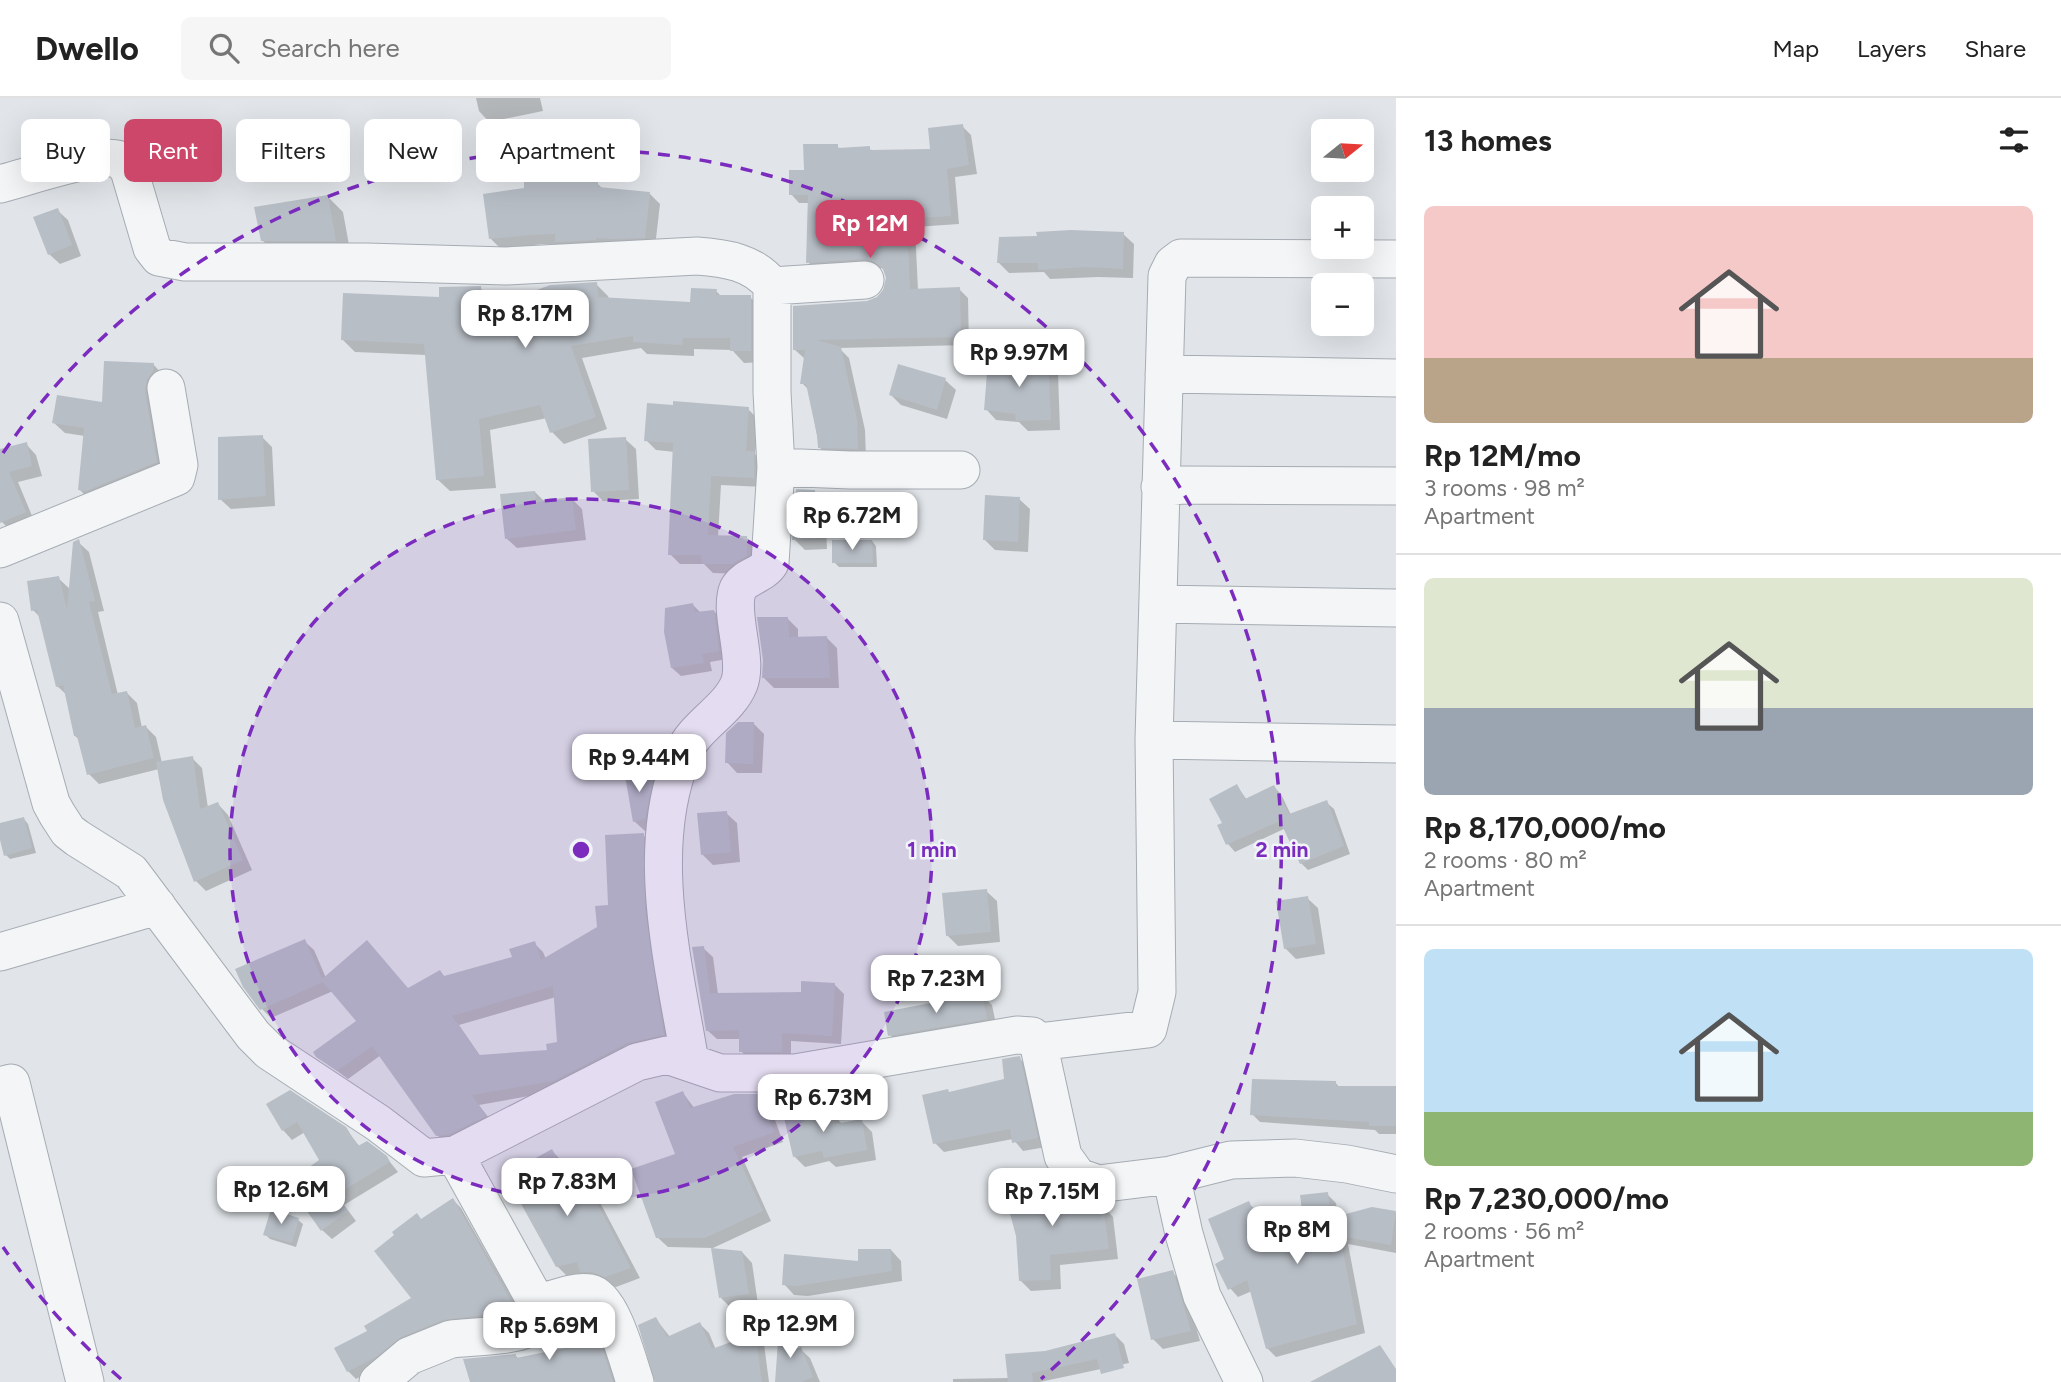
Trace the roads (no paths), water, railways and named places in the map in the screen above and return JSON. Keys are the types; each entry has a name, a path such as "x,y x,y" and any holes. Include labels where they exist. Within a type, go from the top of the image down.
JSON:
{"street":[{"path":"0,184 82,162 115,158 124,162 129,170 152,248 159,257 168,261 506,266 697,256 722,258 750,267 762,274 772,286 772,392 776,467 770,563 761,573 742,584 736,598 741,670 739,685 684,750 670,799 666,833 665,914 690,1062"},
{"path":"1038,1042 1148,1029 1157,992 1153,740 1166,282 1173,264 1181,258 1396,259"},
{"path":"772,286 865,280"},
{"path":"1164,374 1396,378"},
{"path":"0,549 176,477 179,473 178,460 166,388"},
{"path":"776,467 961,470"},
{"path":"1160,487 1396,486"},
{"path":"1158,604 1396,608"},
{"path":"0,621 51,803 68,831 131,872 246,1025 269,1051 424,1158 455,1155 637,1062 667,1055 720,1073 795,1073 1017,1035 1032,1037 1038,1042 1063,1156 1072,1171 1084,1181 1098,1184 1171,1174 1231,1160 1295,1158 1347,1164 1396,1174"},
{"path":"1153,740 1396,744"},
{"path":"0,952 158,906"},
{"path":"0,1086 12,1083 85,1382"},
{"path":"378,1382 409,1356 452,1339 527,1328 534,1319 536,1304 527,1282 455,1155"},
{"path":"1171,1174 1184,1234 1202,1296 1244,1382"},
{"path":"536,1304 586,1292 601,1298 612,1317 635,1382"}]}
